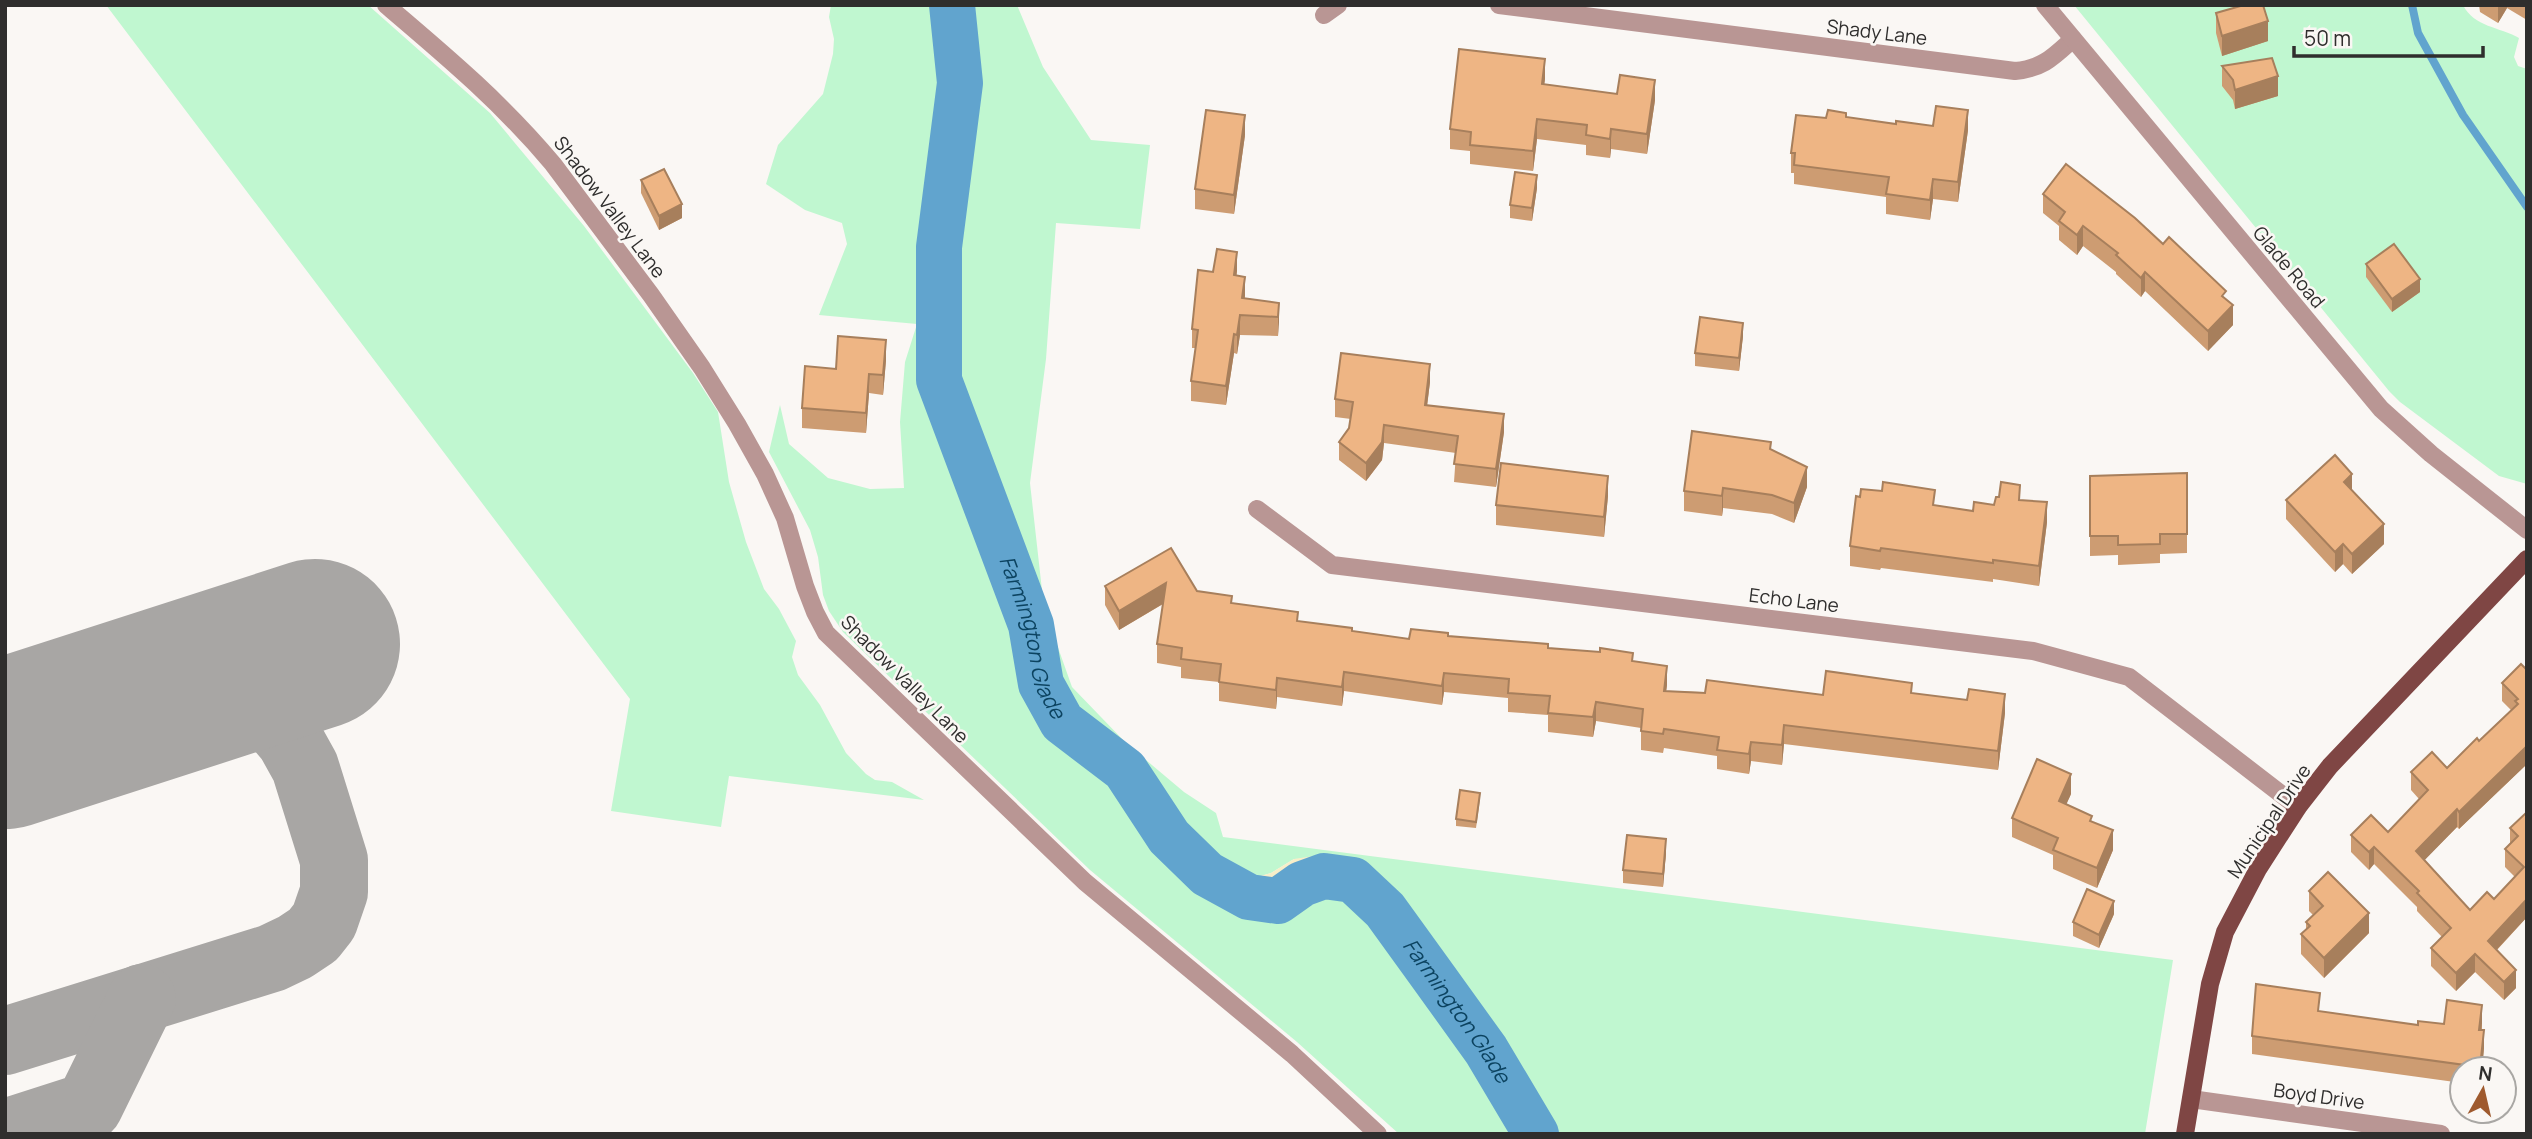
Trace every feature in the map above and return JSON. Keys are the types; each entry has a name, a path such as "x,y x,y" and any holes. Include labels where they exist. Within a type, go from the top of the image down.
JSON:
{"main road":[{"name":"Municipal Drive","path":"2185,1134 2210,984 2225,932 2258,869 2298,807 2330,766 2527,559"}],"street":[{"name":"Shadow Valley Lane","path":"386,5 501,105 527,133 651,295 709,379 765,474 785,518 815,612 827,633 1085,882 1292,1054 1378,1134"},
{"name":"Shady Lane","path":"1499,5 2015,71 2033,69 2048,62 2073,39"},
{"name":"Glade Road","path":"2045,5 2381,409 2440,462 2527,530"},
{"name":"Echo Lane","path":"1257,509 1332,565 2033,651 2129,677 2298,807"},
{"name":"Boyd Drive","path":"2191,1099 2441,1134"}],"green space":[{"path":"106,5 368,5 490,113 584,226 693,373 718,412 729,482 746,542 764,589 779,609 796,641 792,657 798,675 820,705 846,753 875,780 892,782 924,800 729,776 721,827 611,811 630,699"},
{"path":"831,5 946,5 955,83 936,247 936,382 1025,622 1038,690 1057,724 1118,770 1146,809 1165,847 1204,882 1304,909 1322,899 1338,898 1357,905 1374,922 1442,1014 1489,1068 1531,1134 1399,1134 1297,1042 1090,870 843,632 829,611 823,595 818,557 810,530 769,452 780,405 789,444 828,478 870,489 904,488 900,422 905,362 917,324 819,315 847,244 842,223 805,210 766,184 778,145 823,94 833,54 834,39 829,17"},
{"path":"958,5 1017,5 1043,67 1091,140 1150,145 1140,229 1056,223 1046,359 1030,483 1044,608 1072,687 1127,744 1184,792 1216,813 1223,837 2173,960 2145,1134 1545,1134 1465,1001 1397,904 1363,872 1341,858 1294,859 1271,873 1254,878 1239,876 1197,853 1187,833 1069,720 1046,683 1032,617 946,376 942,330 942,248 965,81"},
{"path":"2074,5 2463,5 2474,18 2519,38 2514,57 2518,66 2527,69 2527,484 2499,476 2389,391"}],"sand":[{"path":"946,5 958,5 965,81 942,248 942,330 946,376 1032,617 1046,683 1069,720 1120,760 1155,795 1187,833 1197,853 1220,868 1239,876 1254,878 1271,873 1294,859 1314,856 1341,858 1363,872 1397,904 1465,1001 1545,1134 1531,1134 1489,1068 1442,1014 1374,922 1357,905 1338,898 1322,899 1304,909 1263,915 1242,909 1224,898 1165,847 1145,809 1118,770 1057,724 1038,690 1025,622 936,382 936,247 955,83"}],"building":[{"path":"2244,5 2263,5 2268,21 2222,36 2216,13"},
{"path":"1459,49 1545,59 1542,84 1617,94 1620,75 1655,80 1647,134 1611,129 1610,139 1586,135 1587,125 1537,119 1533,151 1470,145 1471,132 1450,129"},
{"path":"2272,58 2278,76 2235,90 2233,80 2222,66"},
{"path":"1936,106 1968,110 1958,182 1933,179 1930,200 1886,194 1889,177 1794,165 1795,153 1791,153 1796,115 1826,118 1828,110 1846,113 1846,117 1933,126"},
{"path":"1206,110 1245,115 1234,195 1195,189"},
{"path":"2066,164 2135,218 2163,244 2169,237 2226,291 2222,296 2233,305 2208,331 2145,272 2141,278 2116,255 2118,253 2083,226 2077,235 2059,221 2065,212 2043,194"},
{"path":"664,169 682,204 659,216 641,180"},
{"path":"1515,172 1537,175 1532,208 1510,205"},
{"path":"2394,244 2420,279 2392,299 2366,264"},
{"path":"1217,249 1237,252 1234,275 1245,277 1242,298 1279,303 1278,317 1240,315 1237,335 1234,334 1226,386 1191,381 1198,330 1192,329 1198,270 1213,272"},
{"path":"1700,317 1743,323 1739,358 1695,353"},
{"path":"838,336 886,340 883,375 869,374 866,413 802,408 805,366 836,369"},
{"path":"1341,353 1430,364 1425,405 1504,414 1496,469 1454,464 1458,436 1384,425 1382,442 1366,463 1339,442 1349,428 1353,402 1335,399"},
{"path":"1692,431 1771,442 1770,449 1807,467 1794,503 1772,495 1723,488 1722,496 1684,491"},
{"path":"2335,455 2352,474 2344,482 2384,524 2352,554 2343,544 2335,552 2286,500"},
{"path":"1501,463 1608,476 1604,517 1496,505"},
{"path":"2187,473 2187,534 2160,534 2160,544 2118,545 2118,536 2090,536 2090,476"},
{"path":"1883,482 1935,490 1933,505 1973,511 1974,502 1994,505 1996,497 1999,497 2001,482 2020,485 2019,500 2047,502 2039,566 1850,546 1856,496 1860,497 1861,489 1882,491"},
{"path":"1171,548 1197,591 1232,596 1231,603 1298,612 1297,621 1409,639 1411,629 1448,633 1448,636 1548,644 1548,648 1600,652 1600,648 1633,653 1632,661 1667,666 1664,691 1705,693 1707,680 1823,695 1826,671 1912,683 1911,693 1967,700 1969,689 2005,694 1998,751 1784,725 1782,745 1751,742 1749,754 1717,750 1719,737 1664,729 1663,734 1641,731 1643,709 1596,702 1593,717 1548,713 1550,696 1508,693 1509,679 1444,673 1442,686 1344,672 1342,687 1277,678 1276,690 1219,682 1221,664 1181,659 1182,648 1157,644 1166,583 1119,611 1105,586"},
{"path":"2521,664 2527,670 2527,746 2459,812 2457,809 2416,851 2470,910 2487,892 2494,899 2524,867 2505,849 2518,836 2510,828 2527,812 2527,899 2488,941 2516,970 2504,982 2475,954 2456,973 2431,948 2451,928 2417,893 2419,891 2374,847 2369,852 2351,835 2371,815 2388,832 2428,790 2411,772 2432,752 2447,768 2477,738 2479,741 2518,704 2515,701 2518,699 2502,683"},
{"path":"2037,759 2071,774 2059,801 2092,816 2090,821 2113,830 2097,868 2053,850 2058,838 2012,818"},
{"path":"1460,790 1480,793 1476,822 1456,819"},
{"path":"1627,835 1666,839 1663,874 1623,870"},
{"path":"2328,872 2369,913 2324,958 2301,934 2310,926 2306,922 2323,906 2309,891"},
{"path":"2087,889 2114,901 2099,935 2073,922"},
{"path":"2256,984 2320,993 2318,1011 2418,1025 2418,1021 2444,1024 2447,1000 2482,1005 2479,1030 2484,1030 2481,1055 2448,1055 2448,1063 2252,1036"}],"waterway":[{"name":"Farmington Glade","path":"952,5 960,83 939,247 939,380 1031,625 1041,684 1062,722 1125,770 1169,837 1207,874 1249,897 1278,901 1302,884 1324,876 1353,880 1385,910 1432,975 1486,1050 1536,1134"},
{"path":"2412,5 2418,33 2463,115 2527,207"}],"taxiway":[{"path":"5,1041 272,958 313,935 324,921 334,892 334,860 305,767 290,740 260,704 229,691 188,687"},
{"path":"5,1133 89,1106 142,998"}],"runway":[{"path":"5,744 315,644"}]}
